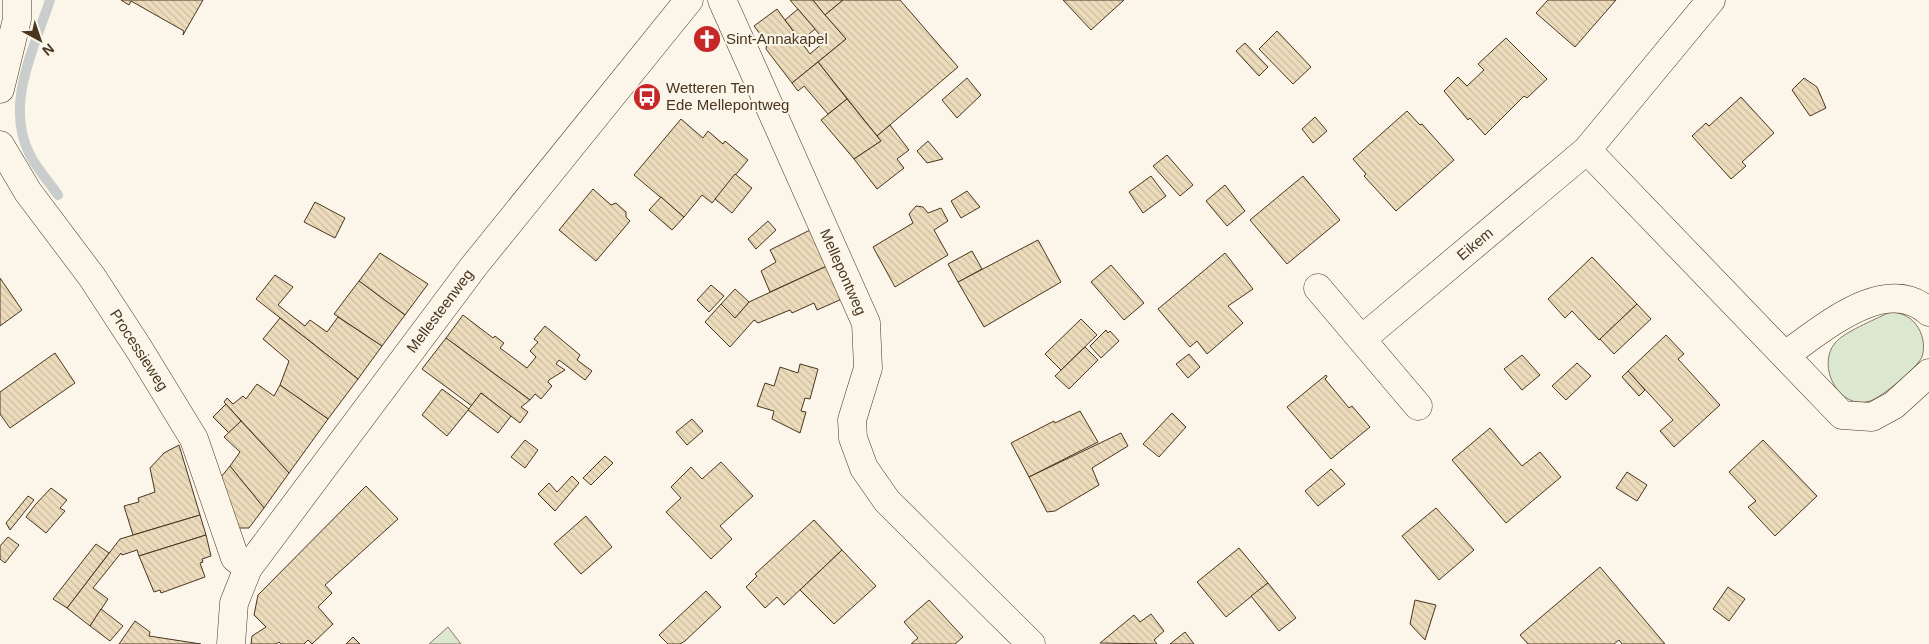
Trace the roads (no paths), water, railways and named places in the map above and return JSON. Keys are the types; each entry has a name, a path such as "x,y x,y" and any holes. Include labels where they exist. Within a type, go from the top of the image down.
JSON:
{"street":[{"path":"0,89 17,19 17,0"},
{"name":"Mellesteenweg","path":"231,644 234,603 248,568 474,266 689,0"},
{"name":"Mellepontweg","path":"722,0 866,323 868,368 852,420 853,438 864,468 887,501 1031,644"},
{"name":"Eikem","path":"1362,339 1588,150 1712,0"},
{"name":"Processieweg","path":"0,145 28,192 92,277 194,439 234,558 248,568"},
{"path":"1588,150 1842,415 1872,417 1894,405 1929,374"},
{"path":"1318,288 1418,406"},
{"path":"1785,355 1831,323 1874,299 1893,296 1916,301 1929,312"}],"waterway":[{"path":"50,0 24,77 20,117 23,136 30,155 58,195"}],"place":[{"name":"Sint-Annakapel","path":"707,39"},
{"name":"Wetteren Ten Ede Mellepontweg","path":"647,97"}]}
